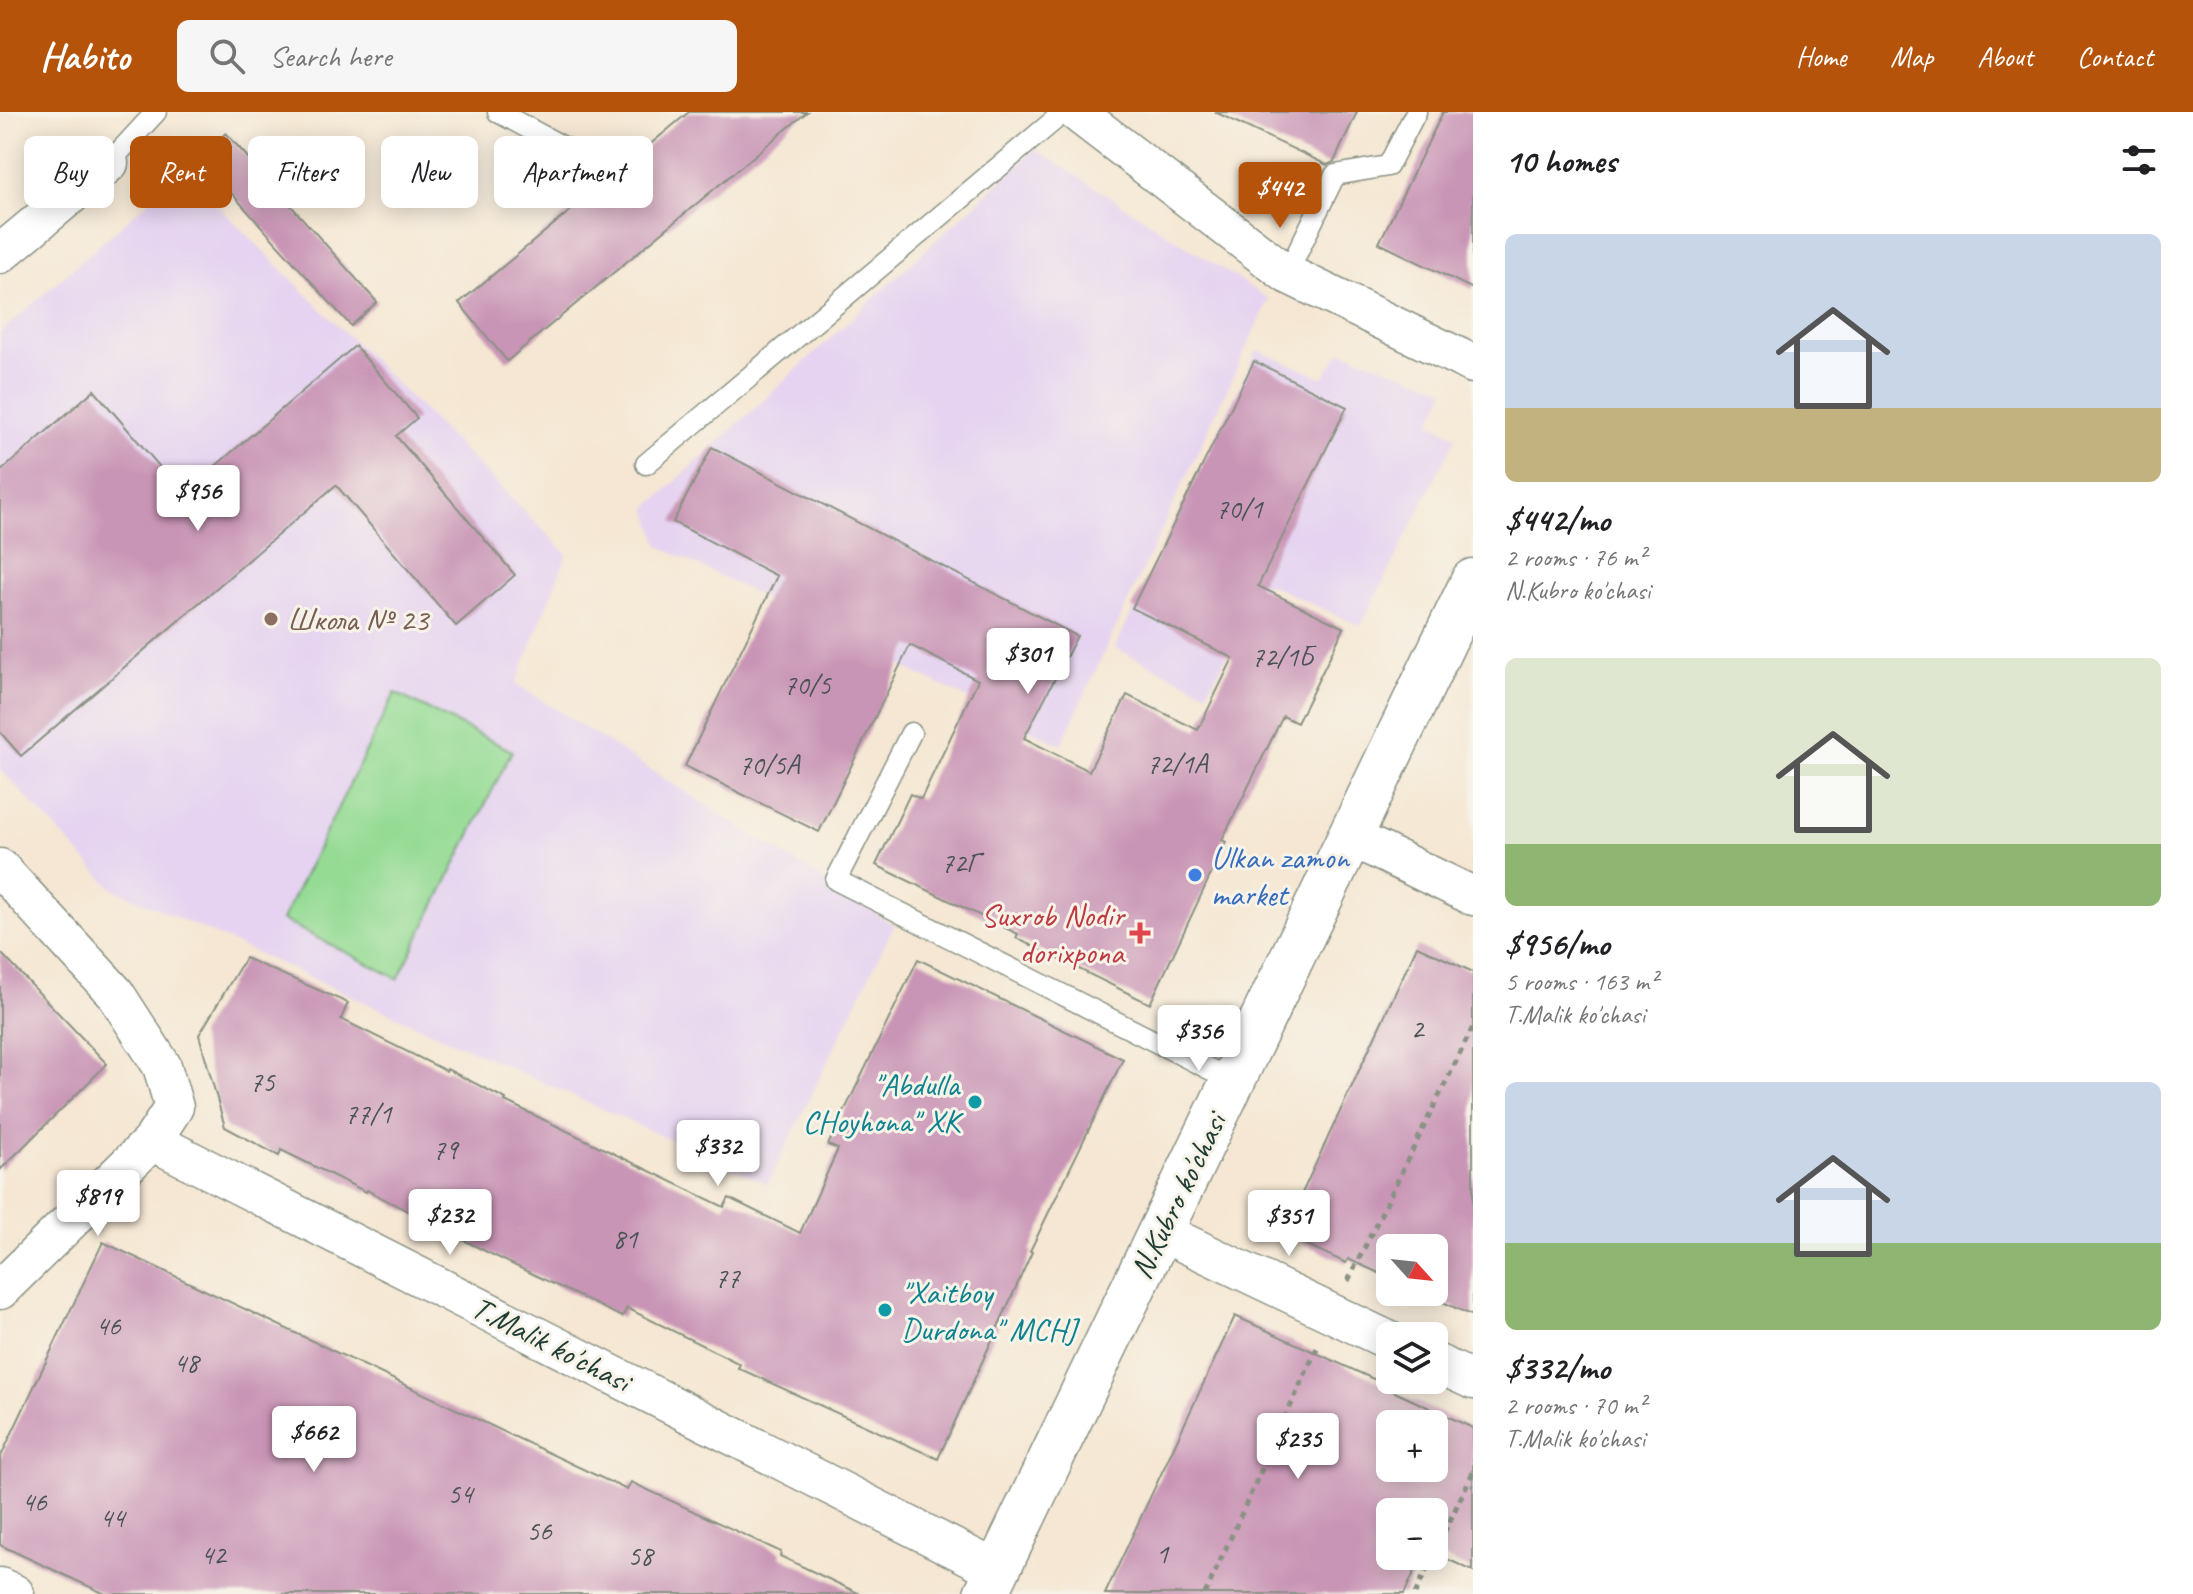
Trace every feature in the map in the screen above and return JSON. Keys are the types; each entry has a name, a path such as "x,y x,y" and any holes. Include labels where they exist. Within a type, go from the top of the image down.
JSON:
{"street":[{"path":"1076,112 1287,274 1473,364"},
{"path":"0,254 55,208"},
{"name":"N.Kubro ko'chasi","path":"995,1586 1473,581"},
{"path":"1351,837 1473,896"},
{"path":"0,868 115,993 162,1066 174,1107 152,1141 0,1290"},
{"name":"T.Malik ko'chasi","path":"152,1141 995,1586"},
{"path":"1161,1232 1376,1334"},
{"path":"1448,1368 1473,1380"},
{"path":"0,1587 15,1594"}],"lane":[{"path":"114,158 156,112"},
{"path":"498,112 543,136"},
{"path":"646,464 1064,112"},
{"path":"1287,274 1335,175 1388,166 1416,112"},
{"path":"911,733 836,880 1233,1081"}],"path":[{"path":"1448,1525 1473,1472"},
{"path":"1415,1594 1427,1570"}],"shaded area":[{"path":"1035,149 1269,299 1061,745 659,546 647,508"},
{"name":"Школа № 23","path":"141,208 220,208 567,554 516,684 894,925 768,1184 112,888 0,769 0,333"},
{"path":"1257,350 1323,378 1341,351 1446,389 1431,422 1456,437 1361,626 1266,583 1207,692 1115,648"}],"green space":[{"path":"395,693 512,751 398,979 282,920"}],"building":[{"path":"689,112 807,112 507,361 459,303 573,208 653,208 653,142"},
{"path":"1215,112 1357,112 1334,162 1327,165"},
{"path":"1443,112 1473,112 1473,289 1379,243"},
{"path":"232,140 248,158 248,208 293,208 377,302 351,326 232,194"},
{"name":"Школа № 23","path":"355,346 417,418 396,436 515,575 456,626 336,485 21,756 0,732 0,472 94,390 183,494"},
{"path":"1254,361 1347,407 1258,586 1344,628 1297,723 1283,716 1222,840 1226,842 1150,1004 1016,938 1018,934 876,865 910,794 921,799 978,680 910,645 819,832 685,766 777,576 673,522 712,447 1077,636 1024,738 1089,771 1127,695 1198,730 1233,658 1132,608"},
{"path":"1417,946 1473,972 1473,1316 1448,1304 1448,1234 1376,1234 1376,1272 1348,1259 1346,1263 1283,1234"},
{"path":"0,952 107,1064 0,1170"},
{"path":"245,958 348,1003 341,1019 447,1069 505,1101 724,1207 729,1198 800,1233 838,1149 828,1145 918,959 1123,1059 1030,1251 938,1459 738,1368 740,1364 627,1308 622,1317 367,1190 281,1150 279,1156 225,1127 199,1035"},
{"path":"103,1242 627,1490 631,1482 781,1552 780,1556 860,1594 105,1594 0,1545 0,1458"},
{"path":"1235,1316 1376,1380 1376,1394 1399,1394 1434,1410 1376,1410 1376,1482 1448,1482 1448,1417 1473,1428 1473,1571 1448,1559 1448,1498 1376,1498 1376,1570 1415,1570 1404,1594 1105,1594"}],"place":[{"name":"Школа № 23","path":"271,619"},
{"name":"Ulkan zamon market","path":"1195,875"},
{"name":"Suxrob Nodir dorixpona","path":"1140,933"},
{"name":"\"Abdulla CHoyhona\" XK","path":"975,1102"},
{"name":"\"Xaitboy Durdona\" MCHJ","path":"885,1310"}]}
